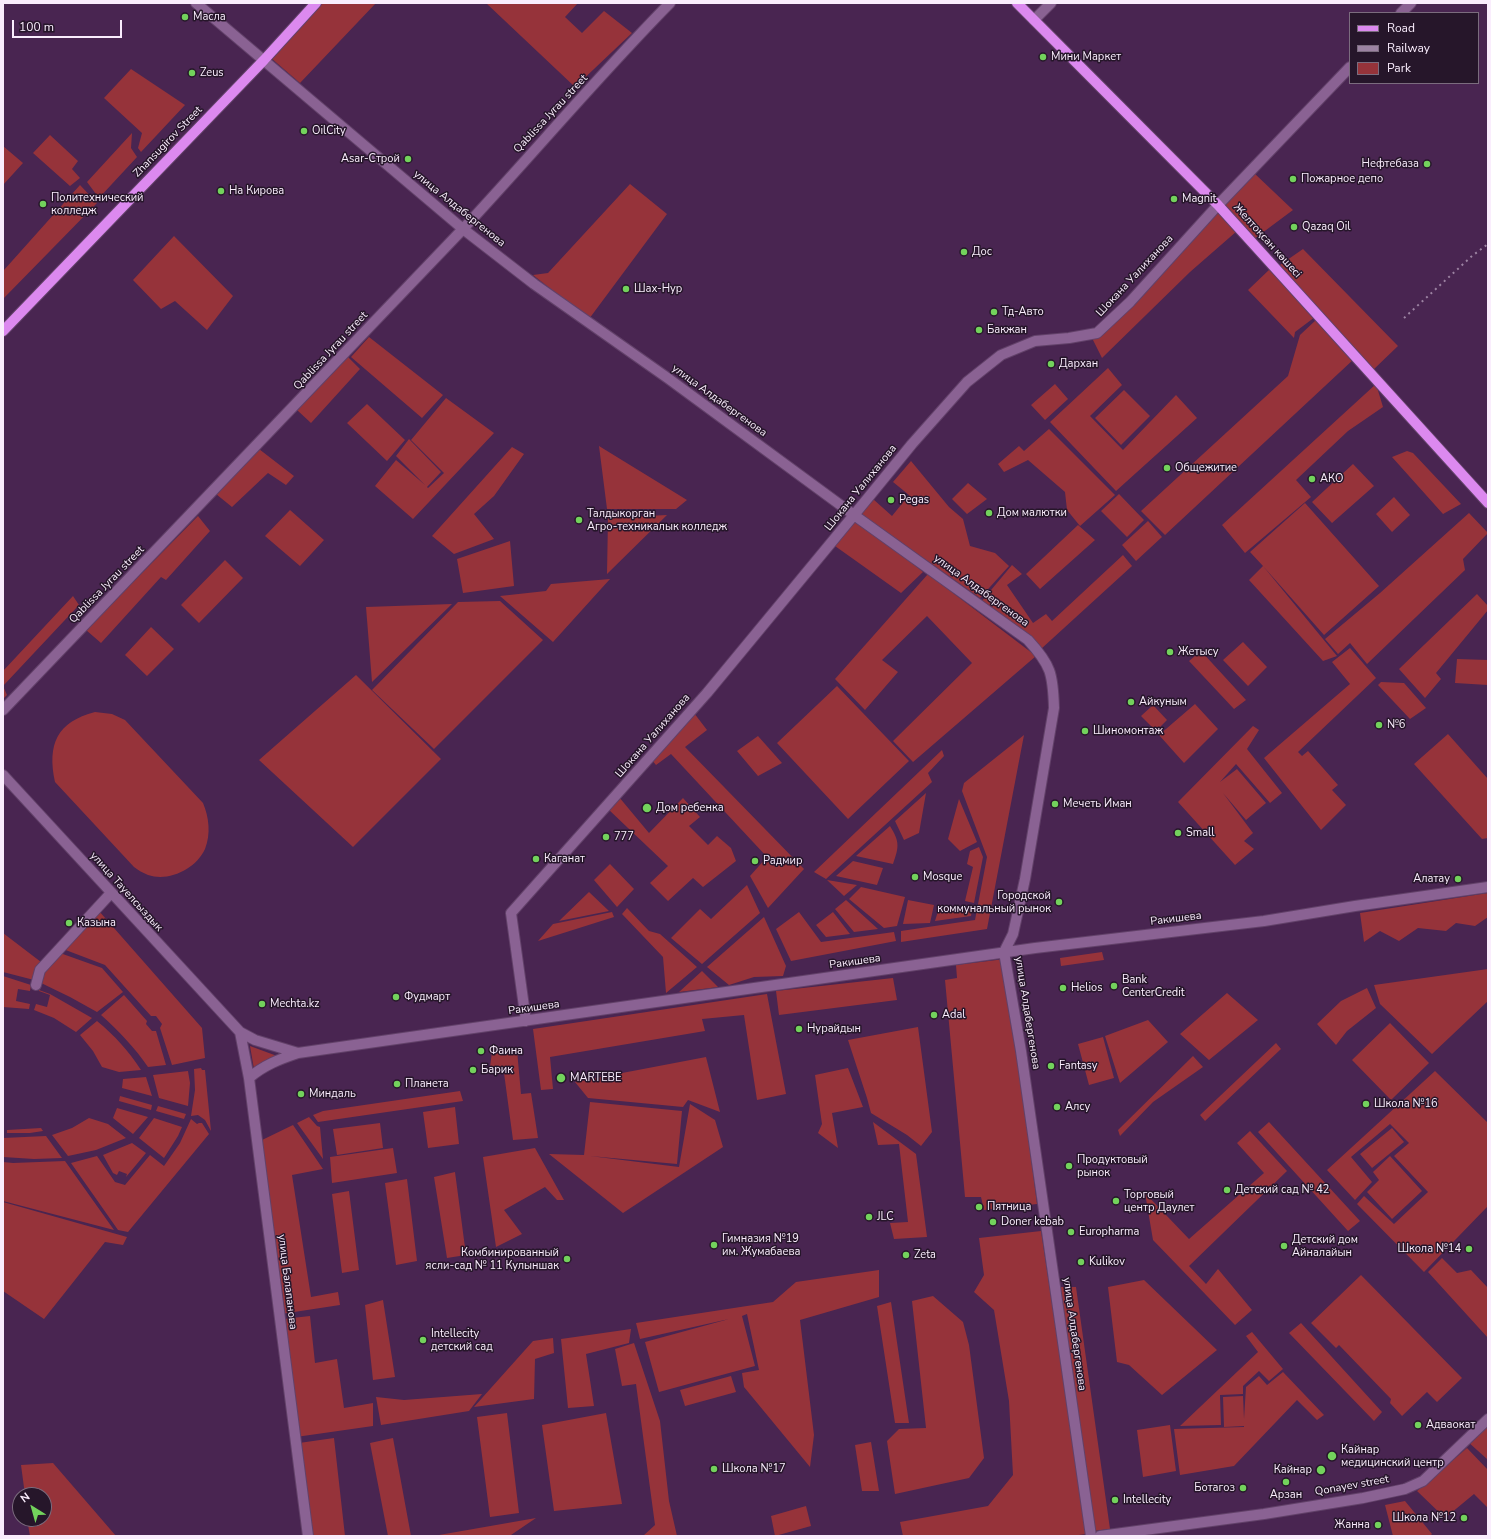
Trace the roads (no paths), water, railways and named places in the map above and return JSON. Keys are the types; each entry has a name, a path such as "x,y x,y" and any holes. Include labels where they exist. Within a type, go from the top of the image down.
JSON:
{"main road":[{"name":"Zhansugirov Street","path":"3,331 264,60 316,3"},
{"name":"Желтоқсан көшесі","path":"1017,3 1218,204 1488,504"}],"street":[{"name":"улица Алдабергенова","path":"196,3 463,229 534,284 675,384 1028,640 1043,656 1051,672 1054,708 1025,879 1013,934 1004,952 1020,1040 1091,1536"},
{"name":"Qablissa Jyrau street","path":"3,710 263,441 463,229 559,122 670,3"},
{"path":"1034,20 1050,3"},
{"path":"1403,12 1411,3"},
{"name":"Шокана Уалиханова","path":"526,1022 511,913 707,693 912,444 967,382 1001,355 1035,341 1069,338 1097,333 1130,302 1218,204 1349,67"},
{"name":"улица Тауелсыздык","path":"3,775 232,1024"},
{"name":"Ракишева","path":"232,1024 240,1032 261,1042 298,1053 526,1022 1004,952 1264,921 1354,906 1488,888"},
{"path":"36,985 40,970 111,894"},
{"name":"улица Балапанова","path":"240,1032 249,1078 308,1536"},
{"path":"249,1078 258,1070 269,1064 298,1053"},
{"name":"Qonayev street","path":"1100,1536 1252,1516 1363,1498 1405,1489 1423,1481 1488,1419"}],"railway":[{"path":"1404,318 1472,256 1488,244"}],"place":[{"name":"Масла","path":"185,17"},
{"name":"Мини Маркет","path":"1043,57"},
{"name":"Zeus","path":"192,73"},
{"name":"OilCity","path":"304,131"},
{"name":"Asar-Строй","path":"408,159"},
{"name":"Нефтебаза","path":"1427,164"},
{"name":"Пожарное депо","path":"1293,179"},
{"name":"На Кирова","path":"221,191"},
{"name":"Magnit","path":"1174,199"},
{"name":"Политехнический колледж","path":"43,204"},
{"name":"Qazaq Oil","path":"1294,227"},
{"name":"Дос","path":"964,252"},
{"name":"Шах-Нур","path":"626,289"},
{"name":"Тд-Авто","path":"994,312"},
{"name":"Бакжан","path":"979,330"},
{"name":"Дархан","path":"1051,364"},
{"name":"Общежитие","path":"1167,468"},
{"name":"АКО","path":"1312,479"},
{"name":"Pegas","path":"891,500"},
{"name":"Дом малютки","path":"989,513"},
{"name":"Талдыкорган Агро-техникалык колледж","path":"579,520"},
{"name":"Жетысу","path":"1170,652"},
{"name":"Айкуным","path":"1131,702"},
{"name":"№6","path":"1379,725"},
{"name":"Шиномонтаж","path":"1085,731"},
{"name":"Мечеть Иман","path":"1055,804"},
{"name":"Дом ребенка","path":"647,808"},
{"name":"Small","path":"1178,833"},
{"name":"777","path":"606,837"},
{"name":"Каганат","path":"536,859"},
{"name":"Радмир","path":"755,861"},
{"name":"Mosque","path":"915,877"},
{"name":"Алатау","path":"1458,879"},
{"name":"Городской коммунальный рынок","path":"1059,902"},
{"name":"Казына","path":"69,923"},
{"name":"Bank CenterCredit","path":"1114,986"},
{"name":"Helios","path":"1063,988"},
{"name":"Фудмарт","path":"396,997"},
{"name":"Mechta.kz","path":"262,1004"},
{"name":"Adal","path":"934,1015"},
{"name":"Нурайдын","path":"799,1029"},
{"name":"Фаина","path":"481,1051"},
{"name":"Fantasy","path":"1051,1066"},
{"name":"Барик","path":"473,1070"},
{"name":"MARTEBE","path":"561,1078"},
{"name":"Планета","path":"397,1084"},
{"name":"Миндаль","path":"301,1094"},
{"name":"Школа №16","path":"1366,1104"},
{"name":"Алсу","path":"1057,1107"},
{"name":"Продуктовый рынок","path":"1069,1166"},
{"name":"Детский сад № 42","path":"1227,1190"},
{"name":"Торговый центр Даулет","path":"1116,1201"},
{"name":"Пятница","path":"979,1207"},
{"name":"JLC","path":"869,1217"},
{"name":"Doner kebab","path":"993,1222"},
{"name":"Europharma","path":"1071,1232"},
{"name":"Гимназия №19 им. Жумабаева","path":"714,1245"},
{"name":"Детский дом Айналайын","path":"1284,1246"},
{"name":"Школа №14","path":"1469,1249"},
{"name":"Zeta","path":"906,1255"},
{"name":"Комбинированный ясли-сад № 11 Кулыншак","path":"567,1259"},
{"name":"Kulikov","path":"1081,1262"},
{"name":"Intellecity детский сад","path":"423,1340"},
{"name":"Адваокат","path":"1418,1425"},
{"name":"Кайнар медицинский центр","path":"1332,1456"},
{"name":"Школа №17","path":"714,1469"},
{"name":"Кайнар","path":"1321,1470"},
{"name":"Арзан","path":"1286,1482"},
{"name":"Ботагоз","path":"1243,1488"},
{"name":"Intellecity","path":"1115,1500"},
{"name":"Школа №12","path":"1464,1518"},
{"name":"Жанна","path":"1378,1525"}]}
